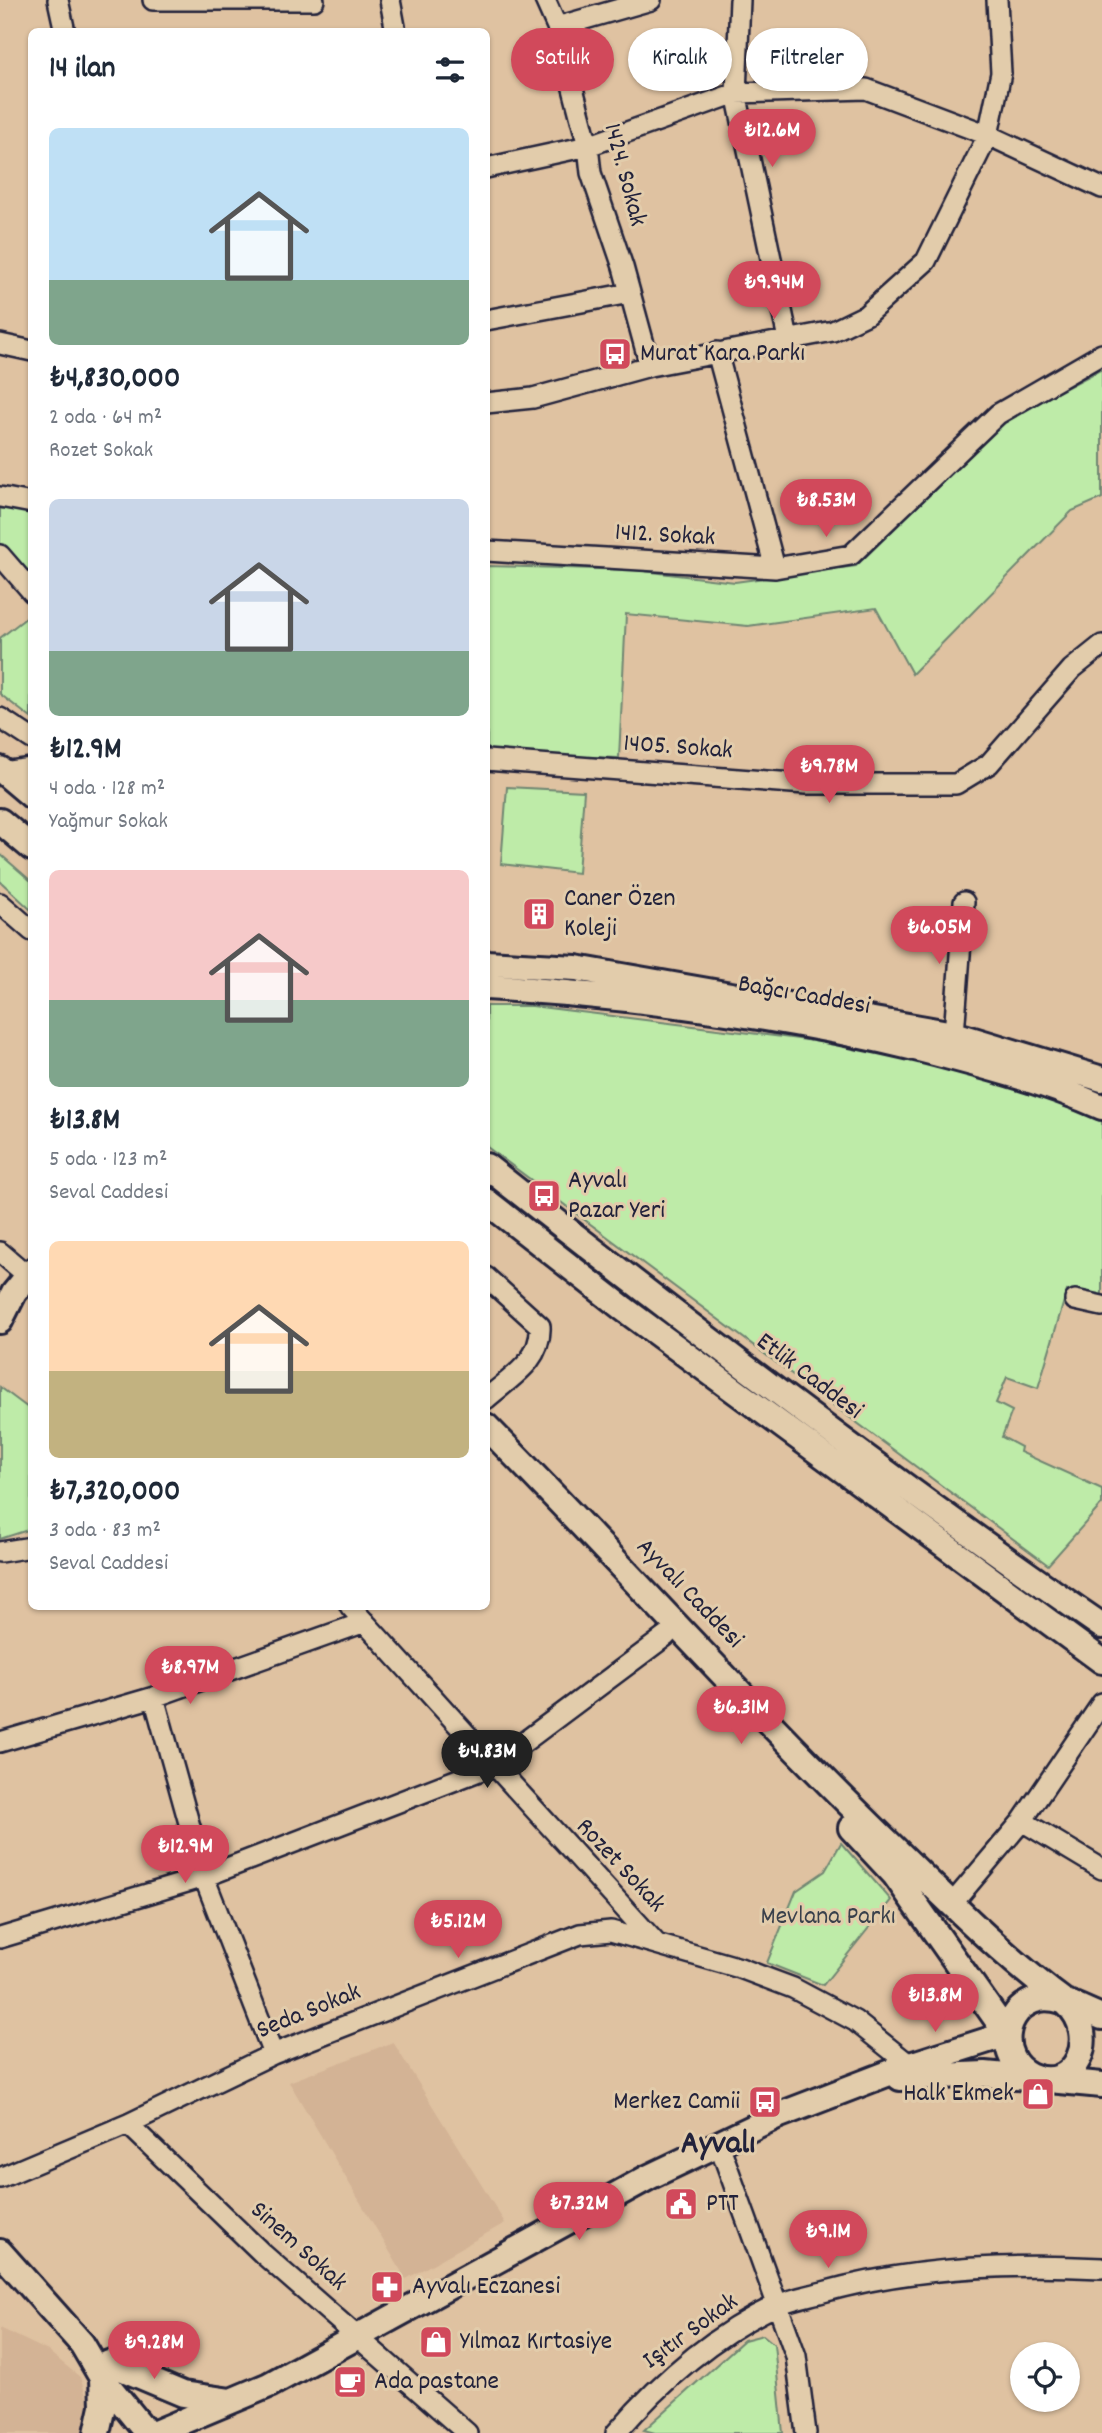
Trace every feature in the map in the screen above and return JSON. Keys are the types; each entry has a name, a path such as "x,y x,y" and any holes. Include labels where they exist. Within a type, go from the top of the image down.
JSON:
{"main road":[{"path":"2,770 28,793"},
{"path":"0,821 28,845"},
{"name":"Bağcı Caddesi","path":"490,963 576,968 954,1034 1102,1079"},
{"name":"Bağcı Caddesi","path":"490,987 595,994 835,1029 964,1060 1063,1090 1102,1107"},
{"name":"Etlik Caddesi","path":"490,1169 670,1311 1006,1560 1102,1626"},
{"path":"490,1204 678,1350 1102,1661"},
{"path":"0,1321 18,1285"},
{"name":"Ayvalı Caddesi","path":"490,1430 844,1800 952,1904 1064,2002 1083,2022 1085,2049 1079,2062 1056,2077 1043,2078"},
{"name":"Ayvalı Caddesi","path":"490,1454 895,1875 1007,2034 1012,2059 1030,2075 1102,2085"},
{"name":"Ayvalı Caddesi","path":"1007,2034 1017,2011 1027,2003 1039,1999 1064,2002 1102,2017"},
{"path":"0,2252 105,2371 163,2430 269,2385 649,2177 777,2116 881,2079 909,2065 1007,2034"},
{"path":"881,2079 985,2074 1043,2078"},
{"path":"105,2371 183,2394 230,2401"},
{"path":"97,2433 103,2406 105,2371"}],"street":[{"path":"58,0 64,28"},
{"path":"153,0 314,0"},
{"path":"390,0 395,28"},
{"name":"1424. Sokak","path":"545,0 557,27 588,146 591,173 630,293 650,366"},
{"path":"557,27 651,0"},
{"path":"740,0 736,93 788,339"},
{"path":"490,403 533,398 650,366 833,331 866,315 926,261 988,135 1001,73 997,0"},
{"path":"490,167 588,146 736,93 866,89 988,135 1102,188"},
{"path":"490,319 630,293"},
{"path":"0,344 28,350"},
{"path":"717,352 775,568"},
{"name":"1412. Sokak","path":"490,551 775,568 851,555 998,414 1102,354"},
{"path":"0,497 28,502"},
{"path":"0,555 28,587"},
{"name":"1405. Sokak","path":"490,760 806,784 956,784 989,764 1072,669 1102,645"},
{"path":"0,718 28,736"},
{"path":"2,770 28,768"},
{"path":"954,1034 964,902"},
{"path":"0,903 28,928"},
{"path":"0,1252 18,1285"},
{"path":"490,1281 540,1326 541,1342 524,1365 490,1395"},
{"path":"1075,1300 1102,1307"},
{"path":"0,1552 28,1548"},
{"name":"Rozet Sokak","path":"354,1610 492,1766 656,1942"},
{"path":"0,1742 154,1697 365,1622"},
{"path":"0,1938 204,1877 492,1766 666,1636"},
{"path":"154,1697 204,1877 273,2054"},
{"path":"952,1904 1022,1821 1102,1703"},
{"path":"1022,1821 1102,1869"},
{"name":"Seda Sokak","path":"0,2178 128,2124 273,2054 580,1934 611,1931 656,1942 793,1988 855,2021 909,2065"},
{"name":"Sinem Sokak","path":"128,2124 263,2254 467,2433"},
{"path":"719,2144 796,2356 806,2433"},
{"name":"Işıtır Sokak","path":"616,2433 650,2394 717,2339 778,2305 855,2283 954,2269 1058,2265 1102,2268"}],"shaded area":[{"path":"393,2042 505,2223 406,2279 289,2082"},
{"path":"0,2328 48,2351 80,2377 93,2416 85,2433 0,2433"}],"green space":[{"path":"1102,369 1102,498 1072,511 912,674 876,608 748,626 626,614 619,758 490,754 490,566 635,570 735,582 856,566 1008,418"},
{"path":"0,503 28,508 28,581 0,548"},
{"path":"28,616 28,716 0,694 0,638"},
{"path":"507,787 584,791 578,873 501,864"},
{"path":"0,854 28,878 28,907 0,881"},
{"path":"490,1006 532,1006 855,1046 1011,1083 1102,1115 1102,1297 1067,1291 1038,1388 1007,1377 996,1403 1012,1411 1002,1437 1021,1447 1020,1452 1102,1489 1102,1504 1048,1565 490,1149"},
{"path":"0,1387 28,1408 28,1530 0,1539"},
{"name":"Mevlana Parkı","path":"841,1843 891,1900 823,1985 767,1963 796,1891 825,1871"},
{"path":"763,2335 774,2344 783,2433 655,2433 644,2430 744,2340"}],"place":[{"name":"Murat Kara Parkı","path":"615,354"},
{"name":"Caner Özen Koleji","path":"539,914"},
{"name":"Ayvalı Pazar Yeri","path":"544,1196"},
{"name":"Halk Ekmek","path":"1038,2094"},
{"name":"Merkez Camii","path":"765,2102"},
{"name":"PTT","path":"681,2204"},
{"name":"Ayvalı Eczanesi","path":"387,2287"},
{"name":"Yılmaz Kırtasiye","path":"436,2342"},
{"name":"Ada pastane","path":"350,2382"}],"district":[{"name":"Ayvalı","path":"718,2145"}]}
